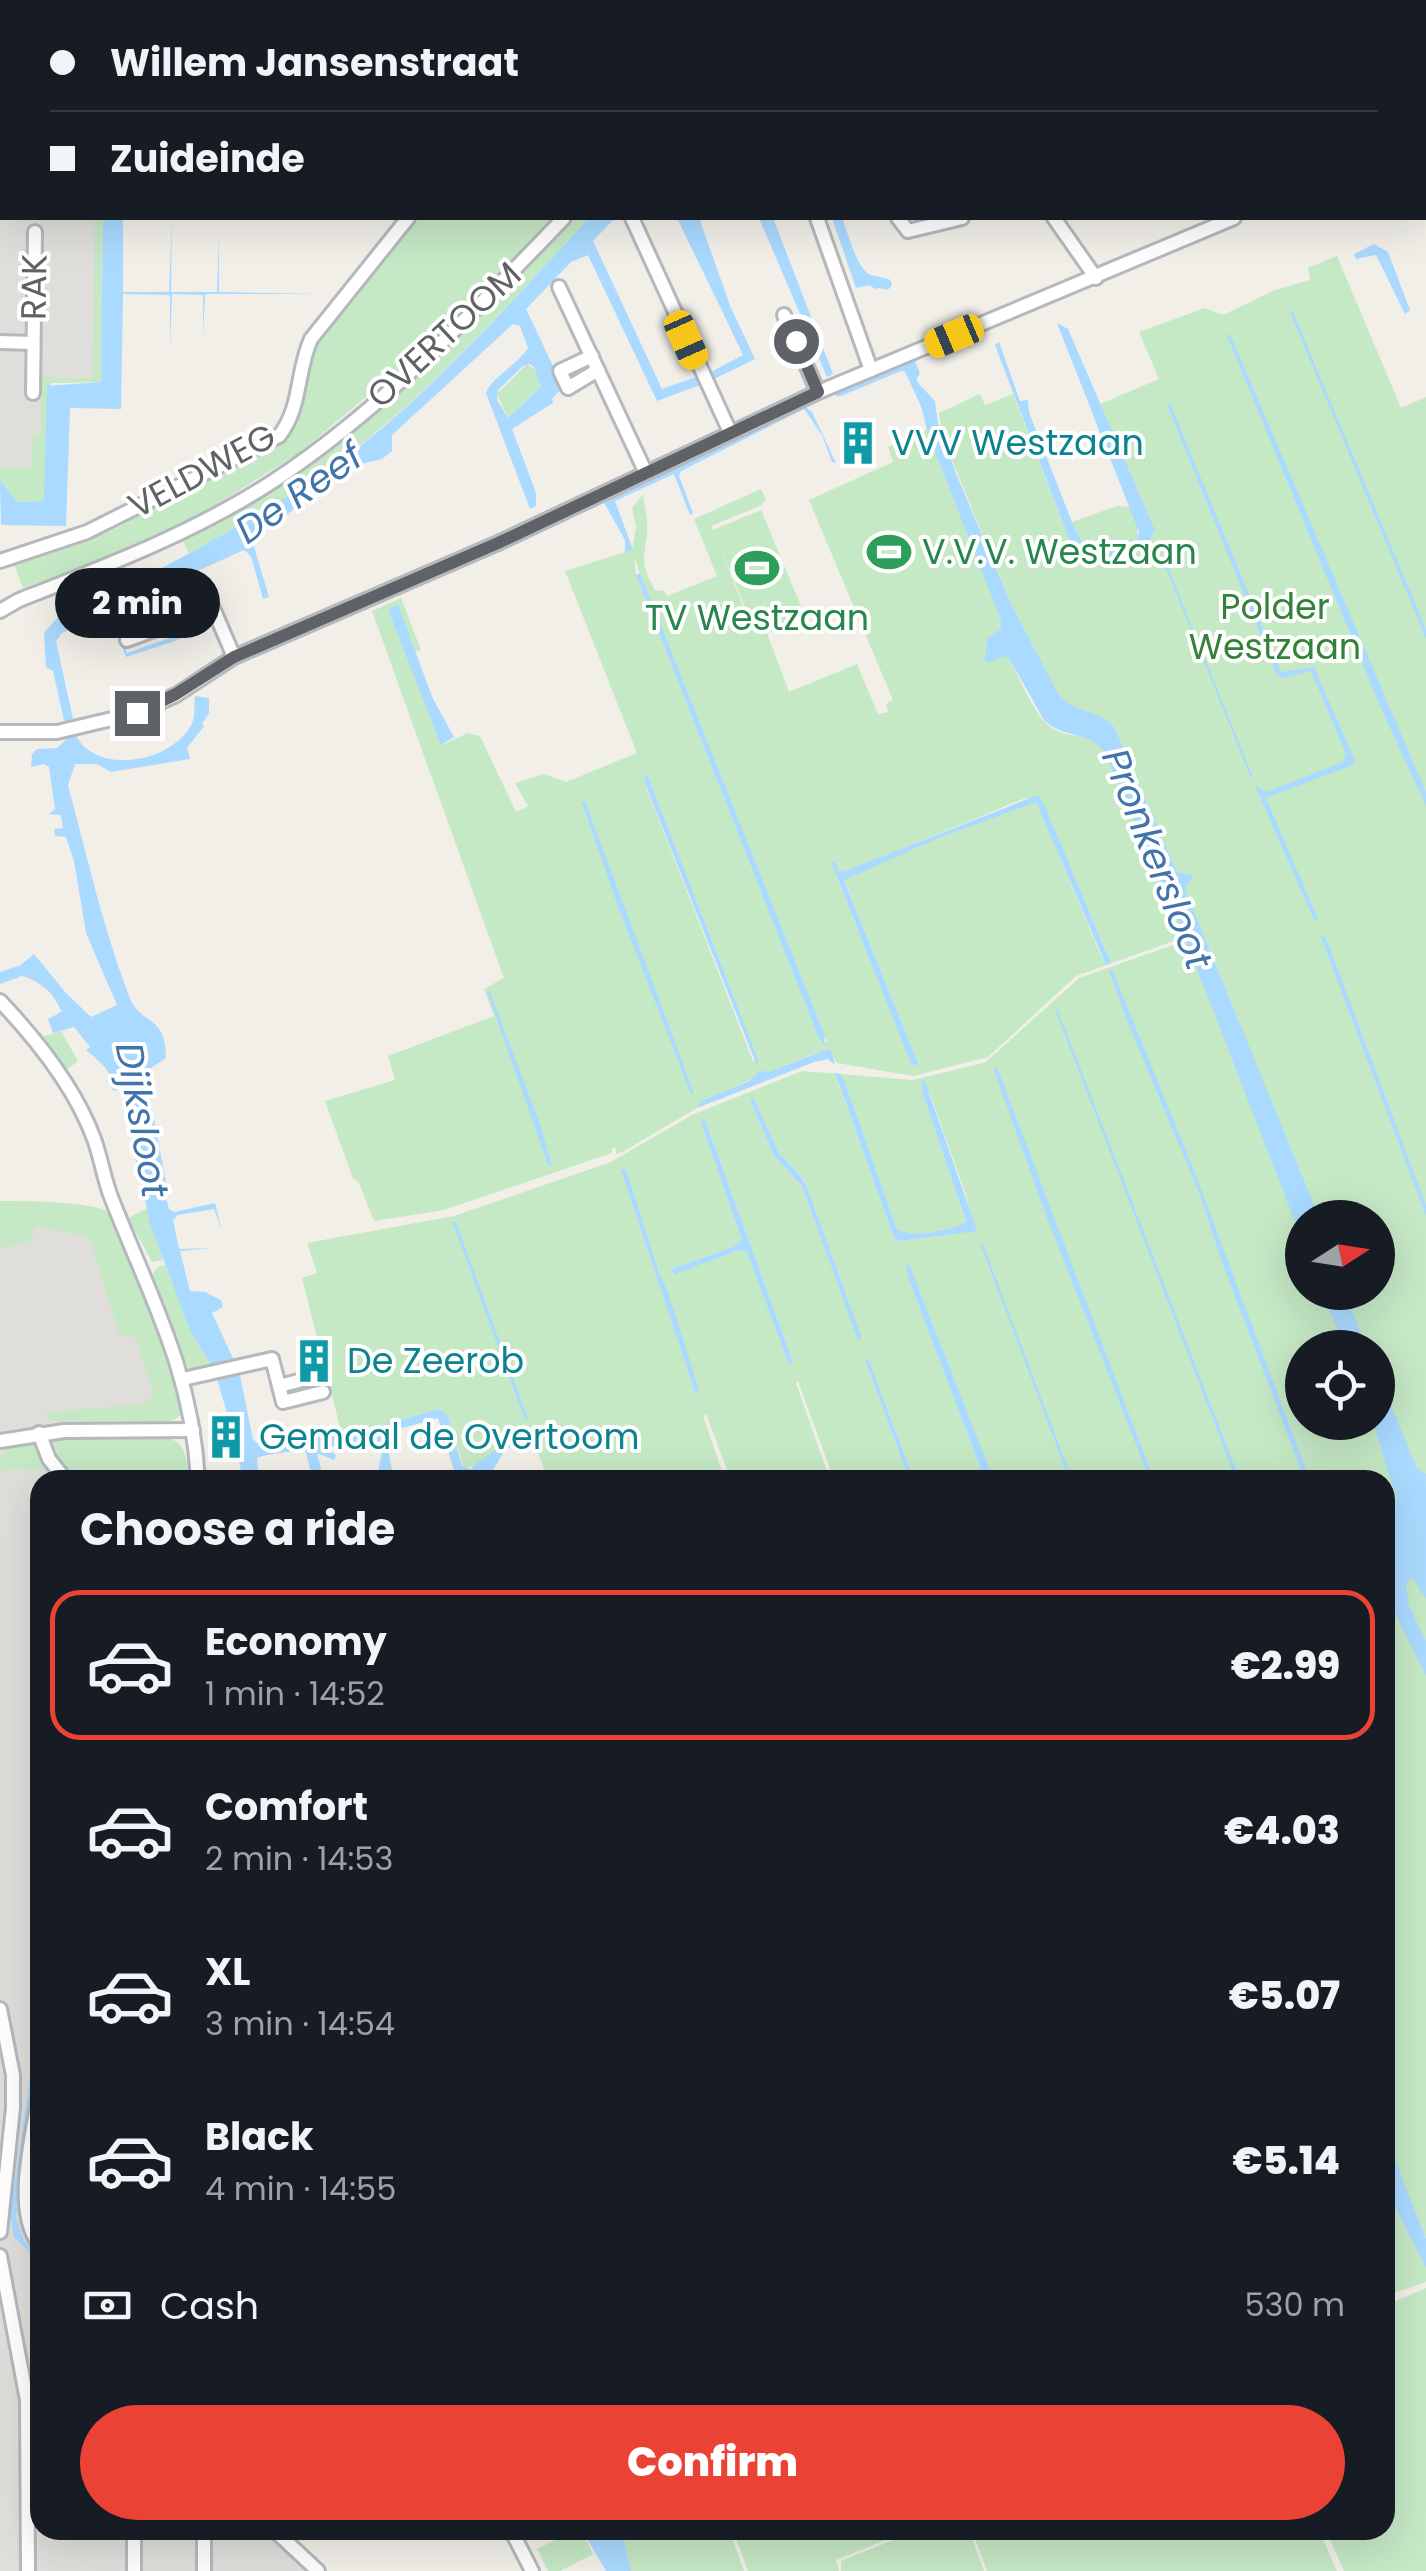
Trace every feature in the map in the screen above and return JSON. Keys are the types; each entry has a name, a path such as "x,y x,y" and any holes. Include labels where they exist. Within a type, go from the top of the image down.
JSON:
{"street":[{"name":"VELDWEG","path":"0,561 88,532 279,436 295,413 303,358 311,339 406,220"},
{"name":"OVERTOOM","path":"0,611 161,541 274,480 332,437 443,343 562,220"},
{"path":"633,220 730,432"},
{"path":"818,220 871,370"},
{"path":"900,220 908,230 953,220"},
{"path":"1055,220 1096,278"},
{"path":"0,732 57,732 150,707 234,657 498,543 818,392 1228,220"},
{"name":"RAK","path":"33,393 34,232"},
{"path":"559,286 645,471"},
{"path":"784,315 818,392"},
{"name":"RAK","path":"0,342 33,342"},
{"path":"592,356 560,371 568,388 598,370"},
{"path":"127,640 213,608 234,657"},
{"path":"0,1001 37,1042 85,1118 110,1195 160,1310 184,1380 197,1470"},
{"path":"184,1380 272,1359 284,1402 323,1392"},
{"path":"279,1386 318,1376"},
{"path":"0,1442 40,1433 193,1430"},
{"path":"40,1433 48,1460 57,1470"},
{"path":"0,2008 13,2075 13,2108 0,2232"},
{"path":"30,2163 24,2208 30,2230"},
{"path":"0,2256 30,2417"},
{"path":"28,2571 30,2527"},
{"path":"134,2540 134,2571"},
{"path":"204,2540 204,2571"},
{"path":"285,2540 318,2571"},
{"path":"516,2540 532,2571"}],"shaded area":[{"path":"0,220 103,220 101,382 51,383 44,499 0,480"},
{"path":"0,1204 115,1212 165,1447 101,1470 30,1470 30,2540 287,2540 322,2571 0,2571"}],"green space":[{"path":"30,220 103,220 101,382 51,383 44,501 17,502 0,480 0,467 32,467 33,435 41,434 41,378 93,378 95,221"},
{"path":"416,220 554,220 432,342 300,452 197,517 23,588 13,561 122,525 153,503 281,436 309,350 398,236"},
{"path":"569,220 587,220 483,332 399,413 304,486 189,553 181,537 241,506 417,372"},
{"name":"Polder Westzaan","path":"1337,256 1401,408 1426,397 1426,2239 1395,2160 1395,1470 990,1470 909,1265 909,1280 981,1470 910,1470 868,1358 865,1359 905,1470 830,1470 798,1381 826,1470 727,1470 706,1414 703,1416 722,1470 544,1470 529,1428 478,1464 464,1469 448,1416 439,1409 383,1425 341,1431 302,1278 317,1273 307,1243 454,1216 611,1162 692,1115 802,1071 913,1080 986,1062 1079,978 1184,941 1182,938 1076,976 988,1057 913,1076 837,1063 828,1049 701,1101 697,1108 624,1151 616,1154 612,1147 612,1153 444,1210 374,1221 359,1183 353,1178 325,1101 395,1080 388,1056 494,1016 484,989 504,978 372,611 401,598 421,650 415,652 398,606 442,745 468,733 480,736 516,812 528,806 515,783 544,774 566,782 637,753 565,571 632,550 636,527 632,508 643,494 647,525 644,563 655,590 664,591 667,596 717,576 694,519 761,489 766,500 762,505 711,526 713,530 761,510 801,606 753,626 715,535 752,628 792,613 796,622 767,633 789,692 857,664 878,714 888,712 886,704 893,700 809,500 893,462 888,447 927,430 1000,618 1001,629 986,642 988,662 1005,655 1009,658 1046,723 1092,741 1104,750 1173,907 1193,875 1177,872 1115,728 1101,717 1070,704 1058,693 1012,606 942,436 939,413 980,394 985,405 1013,394 1075,555 1094,565 1150,540 1155,530 1100,404 1159,379 1139,332 1205,308 1223,315 1275,290 1310,280 1308,268","holes":["634,557 653,608 827,1041 821,1043 636,575","648,776 758,1059 753,1061 643,779","1040,797 1111,962 1106,964 1099,951 1036,801 844,879 913,1050 917,1064 913,1066 837,878 835,863 843,873 1023,799","835,1074 846,1085 897,1231 904,1233 932,1233 966,1223 922,1092 929,1091 966,1195 973,1231 900,1241 894,1238","753,1098 779,1153 807,1187 859,1339 802,1186 774,1156 750,1100","706,1121 793,1362 789,1365 748,1252 739,1250 671,1273 670,1270 742,1240 701,1123","625,1169 697,1394 622,1171"]},
{"path":"527,364 537,371 541,387 508,418 497,394"},
{"path":"1117,506 1131,507 1138,538 1097,558 1089,556 1072,522"},
{"path":"61,1031 78,1061 64,1072 42,1037"},
{"path":"0,1201 56,1202 108,1212 140,1271 184,1406 179,1417 166,1422 97,1423 52,1421 44,1412 139,1405 148,1402 153,1393 136,1337 120,1336 89,1237 35,1226 32,1240 0,1249"},
{"path":"148,1208 163,1260 152,1262 128,1218"},
{"path":"165,1265 214,1369 200,1373 189,1369 184,1361 153,1274"},
{"path":"54,1438 168,1438 181,1446 188,1470 70,1470 51,1455 61,1470 52,1460 46,1447"},
{"path":"28,1442 39,1448 56,1470 5,1470 0,1478 5,1450"},
{"path":"1395,2208 1426,2268 1426,2282 1395,2293"},
{"path":"1426,2288 1426,2571 1344,2571 1330,2540 1395,2540 1395,2302"},
{"path":"555,2540 586,2540 593,2554 560,2571 548,2571 537,2549"},
{"path":"624,2540 733,2540 744,2571 631,2571"},
{"path":"737,2540 886,2540 836,2560 839,2571 748,2571"},
{"path":"893,2540 973,2540 984,2571 841,2571 841,2561"},
{"path":"976,2540 1323,2540 1337,2571 987,2571"}],"water":[{"path":"103,220 123,220 123,292 169,292 172,220 171,292 217,292 219,233 219,292 325,294 205,294 203,338 203,295 172,294 170,350 170,295 123,294 121,409 70,408 66,526 1,525 0,480 17,502 44,501 47,386 101,382"},
{"path":"587,220 613,220 593,241 662,389 696,377 700,385 657,401 588,255 571,262 526,309 563,387 553,403 512,429 536,493 536,506 530,509 486,393 528,348 520,326 513,324 392,435 392,451 382,459 353,466 252,540 269,597 263,599 251,556 244,550 113,609 127,653 181,634 175,641 126,657 109,612 62,633 56,641 77,737 102,757 137,759 171,746 193,721 195,696 209,698 204,726 187,748 190,759 111,772 97,764 75,764 68,785 103,918 129,996 139,1012 157,1027 165,1044 166,1058 145,1072 169,1209 174,1212 215,1203 222,1231 214,1209 178,1215 173,1220 179,1249 213,1248 180,1251 190,1291 205,1292 221,1300 223,1307 212,1313 239,1371 253,1439 262,1448 383,1425 439,1409 448,1416 462,1466 470,1469 497,1448 524,1436 505,1450 493,1470 454,1470 438,1418 385,1433 392,1470 378,1470 382,1452 354,1445 324,1448 336,1455 334,1460 317,1453 321,1469 318,1470 310,1469 305,1449 262,1456 257,1458 258,1470 241,1470 214,1369 191,1333 149,1221 125,1096 120,1088 114,1091 106,1080 111,1077 108,1072 86,1050 90,1047 74,1027 53,1033 48,1019 65,1010 61,1011 44,987 18,975 16,969 34,954 91,1017 117,1005 86,933 66,837 55,836 54,829 63,828 61,815 49,814 55,809 49,767 31,767 32,754 37,749 57,748 68,738 53,671 46,667 44,633 57,618 65,618 159,573 345,458 483,332","holes":["530,364 535,368 541,387 508,418 497,400 498,390 523,366"]},
{"path":"678,220 700,220 731,308 755,359 710,381 707,374 743,355"},
{"path":"760,220 774,220 833,374 827,377"},
{"path":"833,220 843,220 863,268 889,285 856,288"},
{"path":"1374,244 1388,252 1410,310 1405,314 1376,255 1356,259 1354,254"},
{"path":"1290,312 1426,629 1426,639"},
{"path":"1057,323 1068,329 1155,530 1150,540 1089,569 1075,555 995,345 999,342 1020,401 1028,400 1029,412 1072,522 1089,556 1097,558 1138,538 1139,532"},
{"path":"1230,334 1426,792 1426,806 1380,706 1227,336"},
{"name":"Pronkersloot","path":"910,358 918,383 935,401 938,423 955,471 1012,606 1058,693 1070,704 1102,717 1115,728 1177,872 1194,875 1185,890 1312,1200 1287,1200 1187,943 1104,751 1090,740 1059,730 1044,720 1009,658 987,663 985,659 987,638 1001,629 1000,618 928,434 921,406 899,359"},
{"path":"1170,403 1281,672 1314,667 1355,761 1266,798 1318,919 1314,920 1255,786 1266,792 1343,762 1346,754 1311,671 1282,678 1276,673 1167,405"},
{"path":"804,406 812,412 836,463 804,409 681,471 679,476 693,513 690,515 674,474 615,501 633,550 625,552 625,540 602,499"},
{"path":"1161,556 1253,777 1251,778"},
{"path":"640,573 825,1036 824,1045 636,575"},
{"path":"398,605 433,699 454,737 441,745 388,609"},
{"path":"648,776 758,1059 757,1066 643,778"},
{"path":"1035,796 1044,804 1111,962 1106,965 1036,802 939,838 844,880 913,1050 918,1064 912,1066 831,862 843,872"},
{"path":"585,801 694,1093 691,1094 620,912 582,803"},
{"path":"1320,935 1326,938 1426,1205 1426,1216"},
{"path":"1112,969 1195,1173 1285,1413 1285,1428 1200,1195 1109,971"},
{"path":"487,991 540,1124 552,1165 548,1165"},
{"path":"1057,1008 1236,1470 1232,1470"},
{"path":"828,1049 835,1065 828,1059 814,1062 697,1108 701,1101 749,1081 760,1071 769,1072"},
{"path":"997,1067 1150,1470 1146,1470 1047,1218 993,1068"},
{"path":"835,1073 841,1074 846,1085 897,1230 912,1233 942,1231 966,1222 922,1092 921,1081 925,1081 977,1231 900,1241 894,1238"},
{"path":"753,1097 779,1153 807,1187 862,1338 858,1340 802,1186 774,1156 750,1100"},
{"path":"705,1119 793,1362 789,1365 747,1252 739,1250 675,1274 670,1270 742,1240 701,1123"},
{"path":"626,1169 699,1391 696,1395 621,1170"},
{"path":"452,1221 456,1222 528,1419 525,1420"},
{"path":"909,1264 990,1470 981,1470 906,1266"},
{"path":"1330,1310 1352,1310 1359,1330 1337,1330"},
{"path":"868,1358 910,1470 905,1470 865,1359"},
{"path":"1395,1416 1417,1468 1426,1474 1426,1599 1411,1576 1406,1585 1409,1606 1426,1641 1426,1676 1395,1612 1395,1470 1388,1470 1378,1440 1395,1440"},
{"path":"1290,1440 1295,1440 1306,1470 1301,1470"},
{"path":"30,2076 30,2116 16,2217 30,2253 14,2237 10,2213"},
{"path":"1395,2160 1426,2239 1426,2268 1395,2208"},
{"path":"588,2540 624,2540 631,2571 606,2571"}],"waterway":[{"path":"864,279 886,284"},
{"path":"839,391 899,366 911,366 914,373"},
{"path":"0,978 17,972"},
{"path":"982,1245 1067,1470"}],"place":[{"name":"VVV Westzaan","path":"858,443"},
{"name":"V.V.V. Westzaan","path":"889,552"},
{"name":"TV Westzaan","path":"757,568"},
{"name":"De Zeerob","path":"314,1361"},
{"name":"Gemaal de Overtoom","path":"226,1437"}],"route":[{"path":"137,713 176,694 234,657 498,543 818,392 796,341"}],"water label":[{"name":"De Reef","path":"299,493"},
{"name":"Dijksloot","path":"142,1120"}]}
